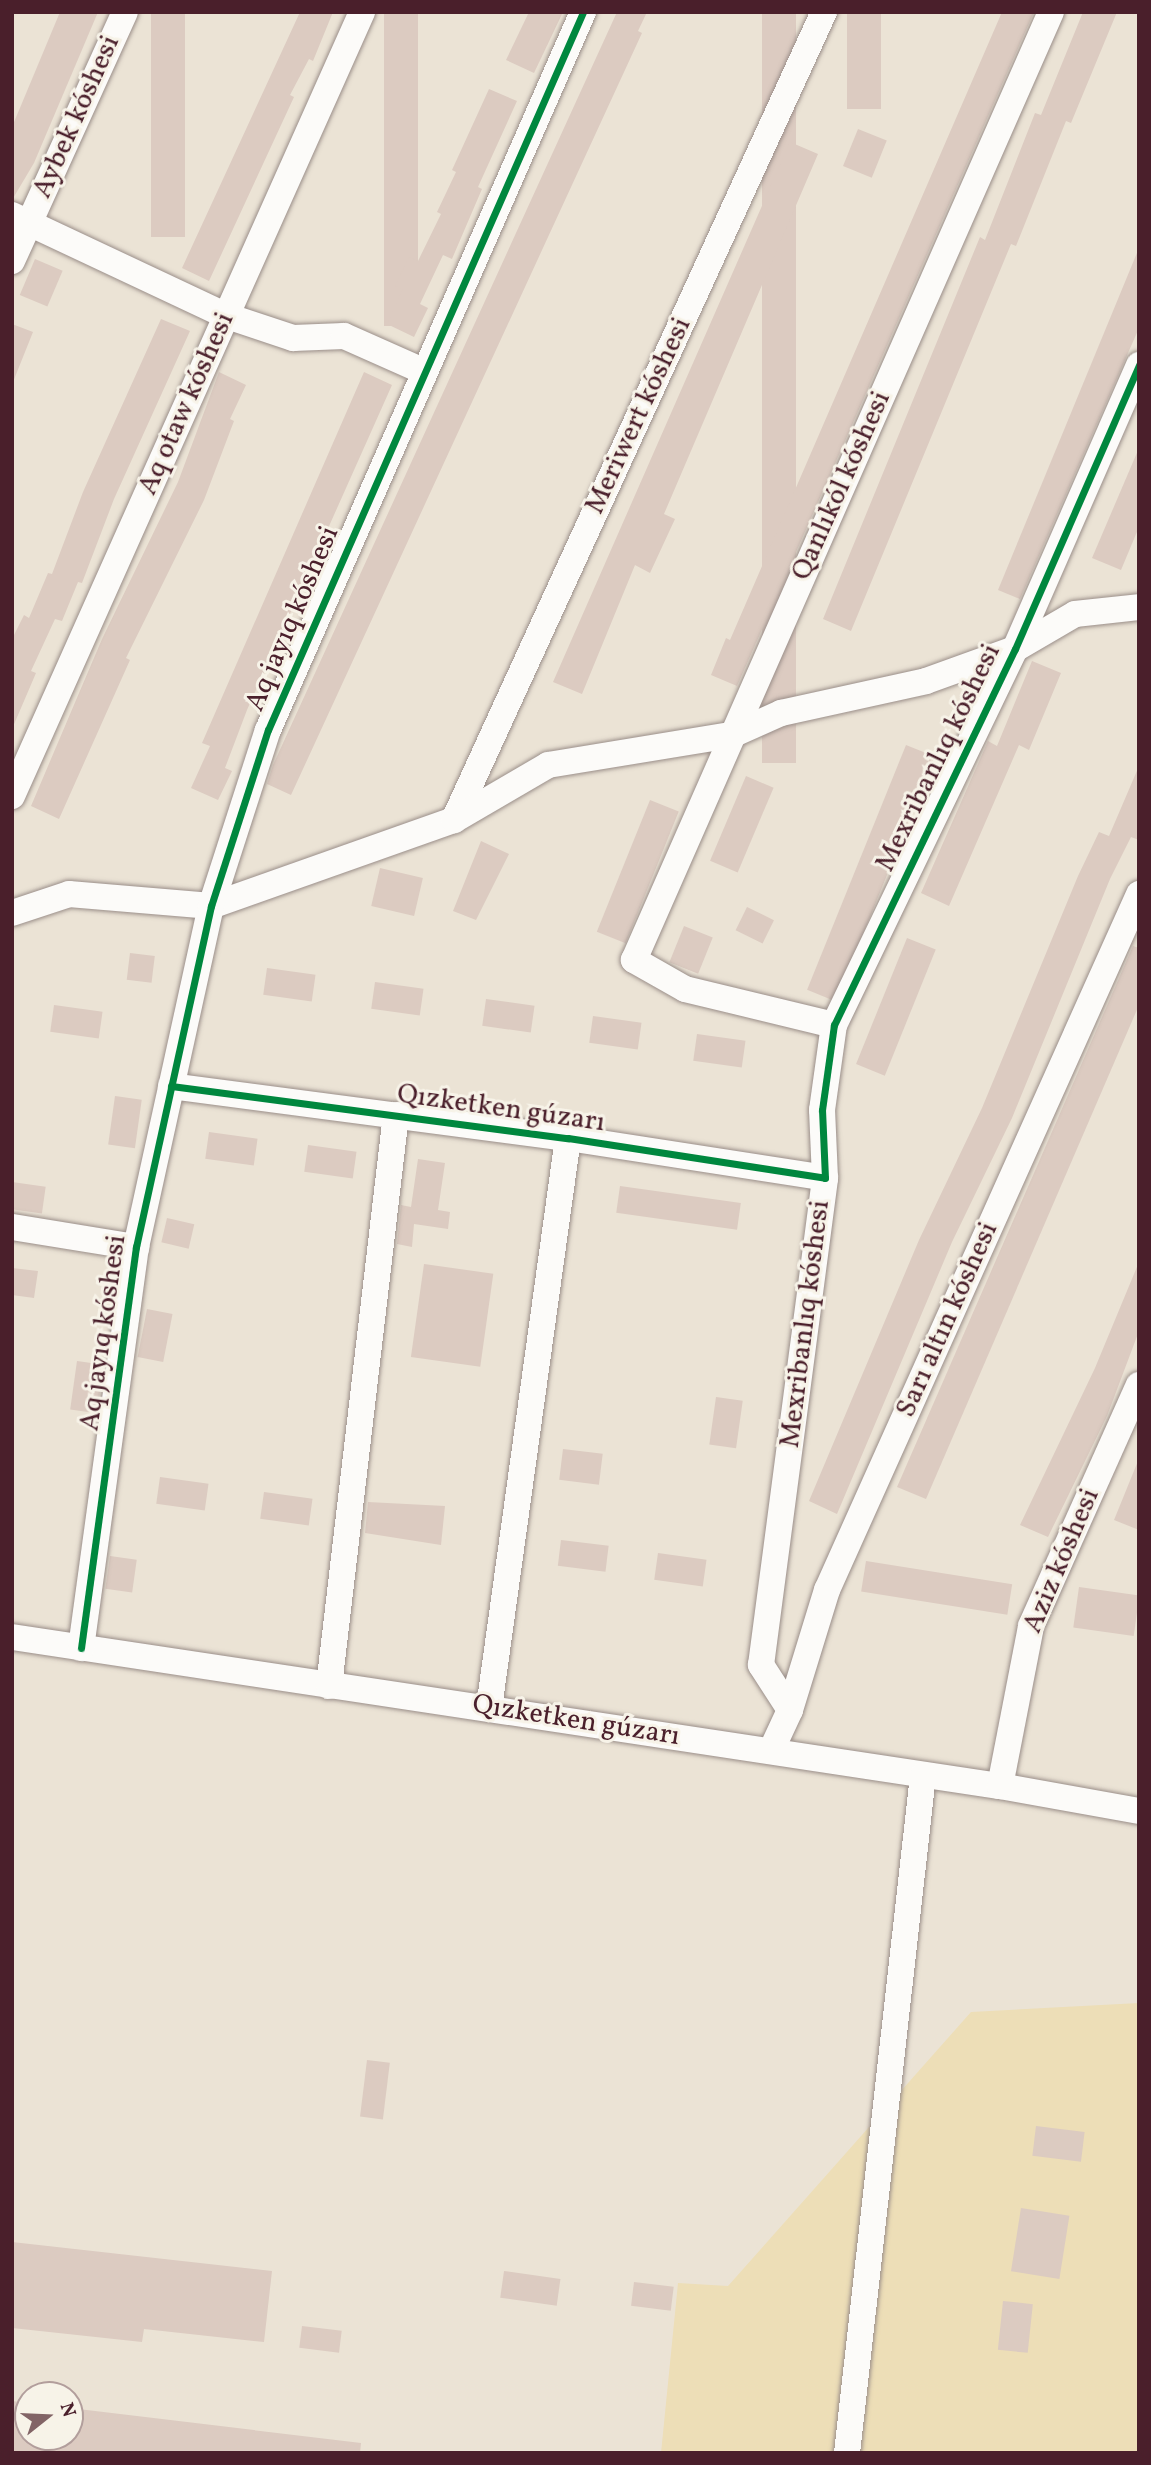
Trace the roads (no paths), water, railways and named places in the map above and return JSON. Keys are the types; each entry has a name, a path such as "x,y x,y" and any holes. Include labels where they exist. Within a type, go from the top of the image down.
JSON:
{"street":[{"name":"Aybek kóshesi","path":"12,261 21,218 125,12"},
{"name":"Aq otaw kóshesi","path":"12,796 362,12"},
{"name":"Aq jayıq kóshesi","path":"81,1648 136,1247 211,906 268,730 423,371 583,12"},
{"name":"Meriwert kóshesi","path":"454,820 824,12"},
{"name":"Qanlıkól kóshesi","path":"834,1025 685,989 634,960 1051,12"},
{"path":"21,218 227,316 293,338 344,336 423,371"},
{"name":"Mexribanlıq kóshesi","path":"790,1710 761,1665 825,1178 822,1110 834,1025 1015,649 1139,365"},
{"path":"12,913 69,894 211,906 454,820 548,765 732,735 781,713 926,681 1015,649 1075,614 1139,607"},
{"name":"Sarı altın kóshesi","path":"771,1751 790,1710 827,1590 1139,894"},
{"name":"Qızketken gúzarı","path":"171,1086 568,1138 825,1178"},
{"path":"329,1686 396,1115"},
{"path":"489,1708 568,1138"},
{"path":"12,1227 136,1247"},
{"name":"Aziz kóshesi","path":"1000,1786 1031,1626 1139,1385"},
{"name":"Qızketken gúzarı","path":"12,1637 1000,1786 1139,1811"},
{"path":"847,2453 923,1775"}]}
